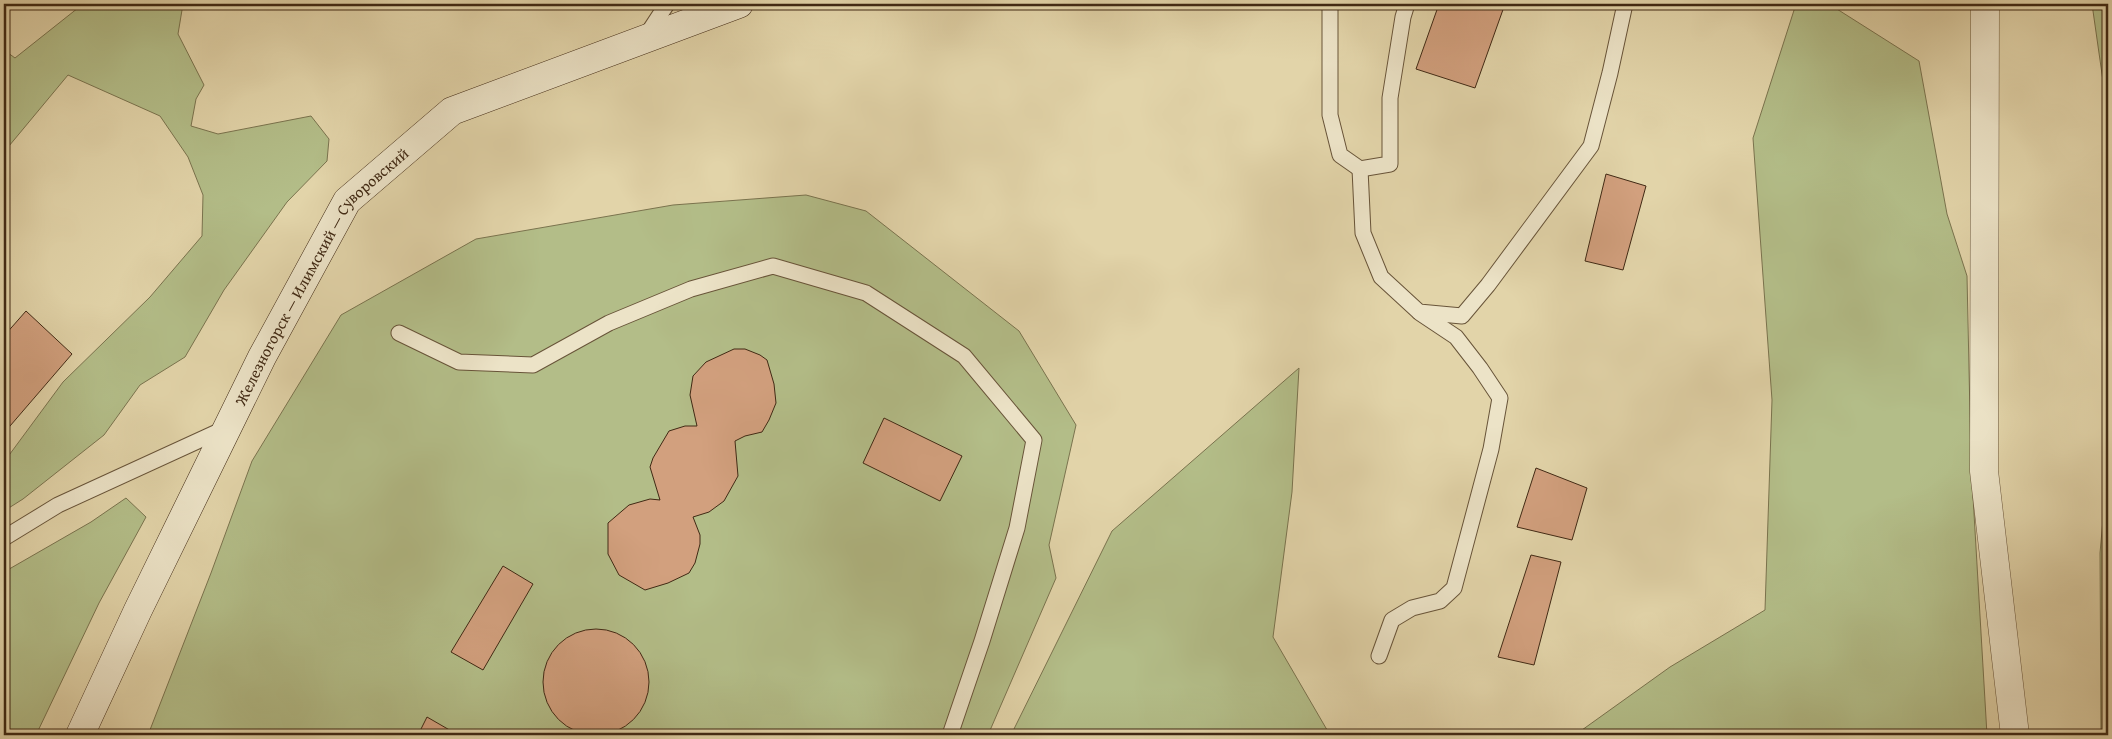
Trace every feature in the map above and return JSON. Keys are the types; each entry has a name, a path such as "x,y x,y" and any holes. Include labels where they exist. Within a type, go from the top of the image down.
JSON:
{"street":[{"name":"Железногорск — Илимский — Суворовский","path":"80,735 138,610 262,357 347,201 452,111 739,4"},
{"path":"1984,4 1984,471 2015,735"}],"lane":[{"path":"644,39 667,4"},
{"path":"1330,4 1330,115 1340,155 1360,169 1390,164 1390,98 1403,17 1408,4"},
{"path":"1419,312 1462,316 1488,285 1591,146 1625,4"},
{"path":"1360,169 1363,233 1381,277 1419,312 1456,337 1500,398 1491,449 1454,588 1440,601 1412,608 1392,620 1379,656"},
{"path":"399,333 459,362 534,365 609,323 691,289 773,266 866,293 964,356 1034,440 1017,528 950,735"},
{"path":"4,538 58,504 228,427"}],"green space":[{"path":"83,4 183,4 178,34 204,85 196,99 191,126 218,134 311,116 329,139 327,161 287,202 224,290 185,357 140,385 104,435 23,499 4,511 4,462 63,382 150,297 202,236 203,195 188,157 160,116 68,75 4,152 4,50 15,58"},
{"path":"1796,4 1829,4 1919,61 1947,214 1967,276 1971,462 1987,735 1575,735 1670,667 1765,610 1772,400 1753,138"},
{"path":"2092,4 2108,4 2108,116"},
{"path":"806,195 866,211 1019,331 1076,425 1049,545 1056,578 988,735 148,735 252,461 341,315 476,239 673,205"},
{"path":"1299,368 1292,492 1273,637 1330,735 1011,735 1112,531"},
{"path":"2108,464 2108,735 2101,735 2100,553"},
{"path":"126,498 146,517 99,603 36,735 4,735 4,572 91,522"}],"building":[{"path":"1439,4 1505,4 1475,88 1416,69"},
{"path":"1606,174 1646,186 1623,270 1585,261"},
{"path":"26,311 72,354 4,433 4,336"},
{"path":"734,349 745,349 767,360 774,384 776,403 762,432 745,436 735,441 738,476 724,501 709,512 693,517 700,535 700,544 695,563 689,573 668,583 645,590 619,575 608,554 608,523 629,505 650,499 660,500 650,467 653,458 669,431 685,426 697,426 690,395 693,376 706,362"},
{"path":"884,418 962,456 940,501 863,463"},
{"path":"1536,468 1587,488 1572,540 1517,527"},
{"path":"1531,555 1561,562 1534,665 1498,657"},
{"path":"503,566 533,584 483,670 451,652"},
{"path":"596,629 616,633 634,644 645,662 649,682 645,702 634,720 616,731 596,735 576,731 558,720 547,702 543,682 547,662 558,644 576,633"},
{"path":"427,717 453,732 451,735 418,735"}]}
